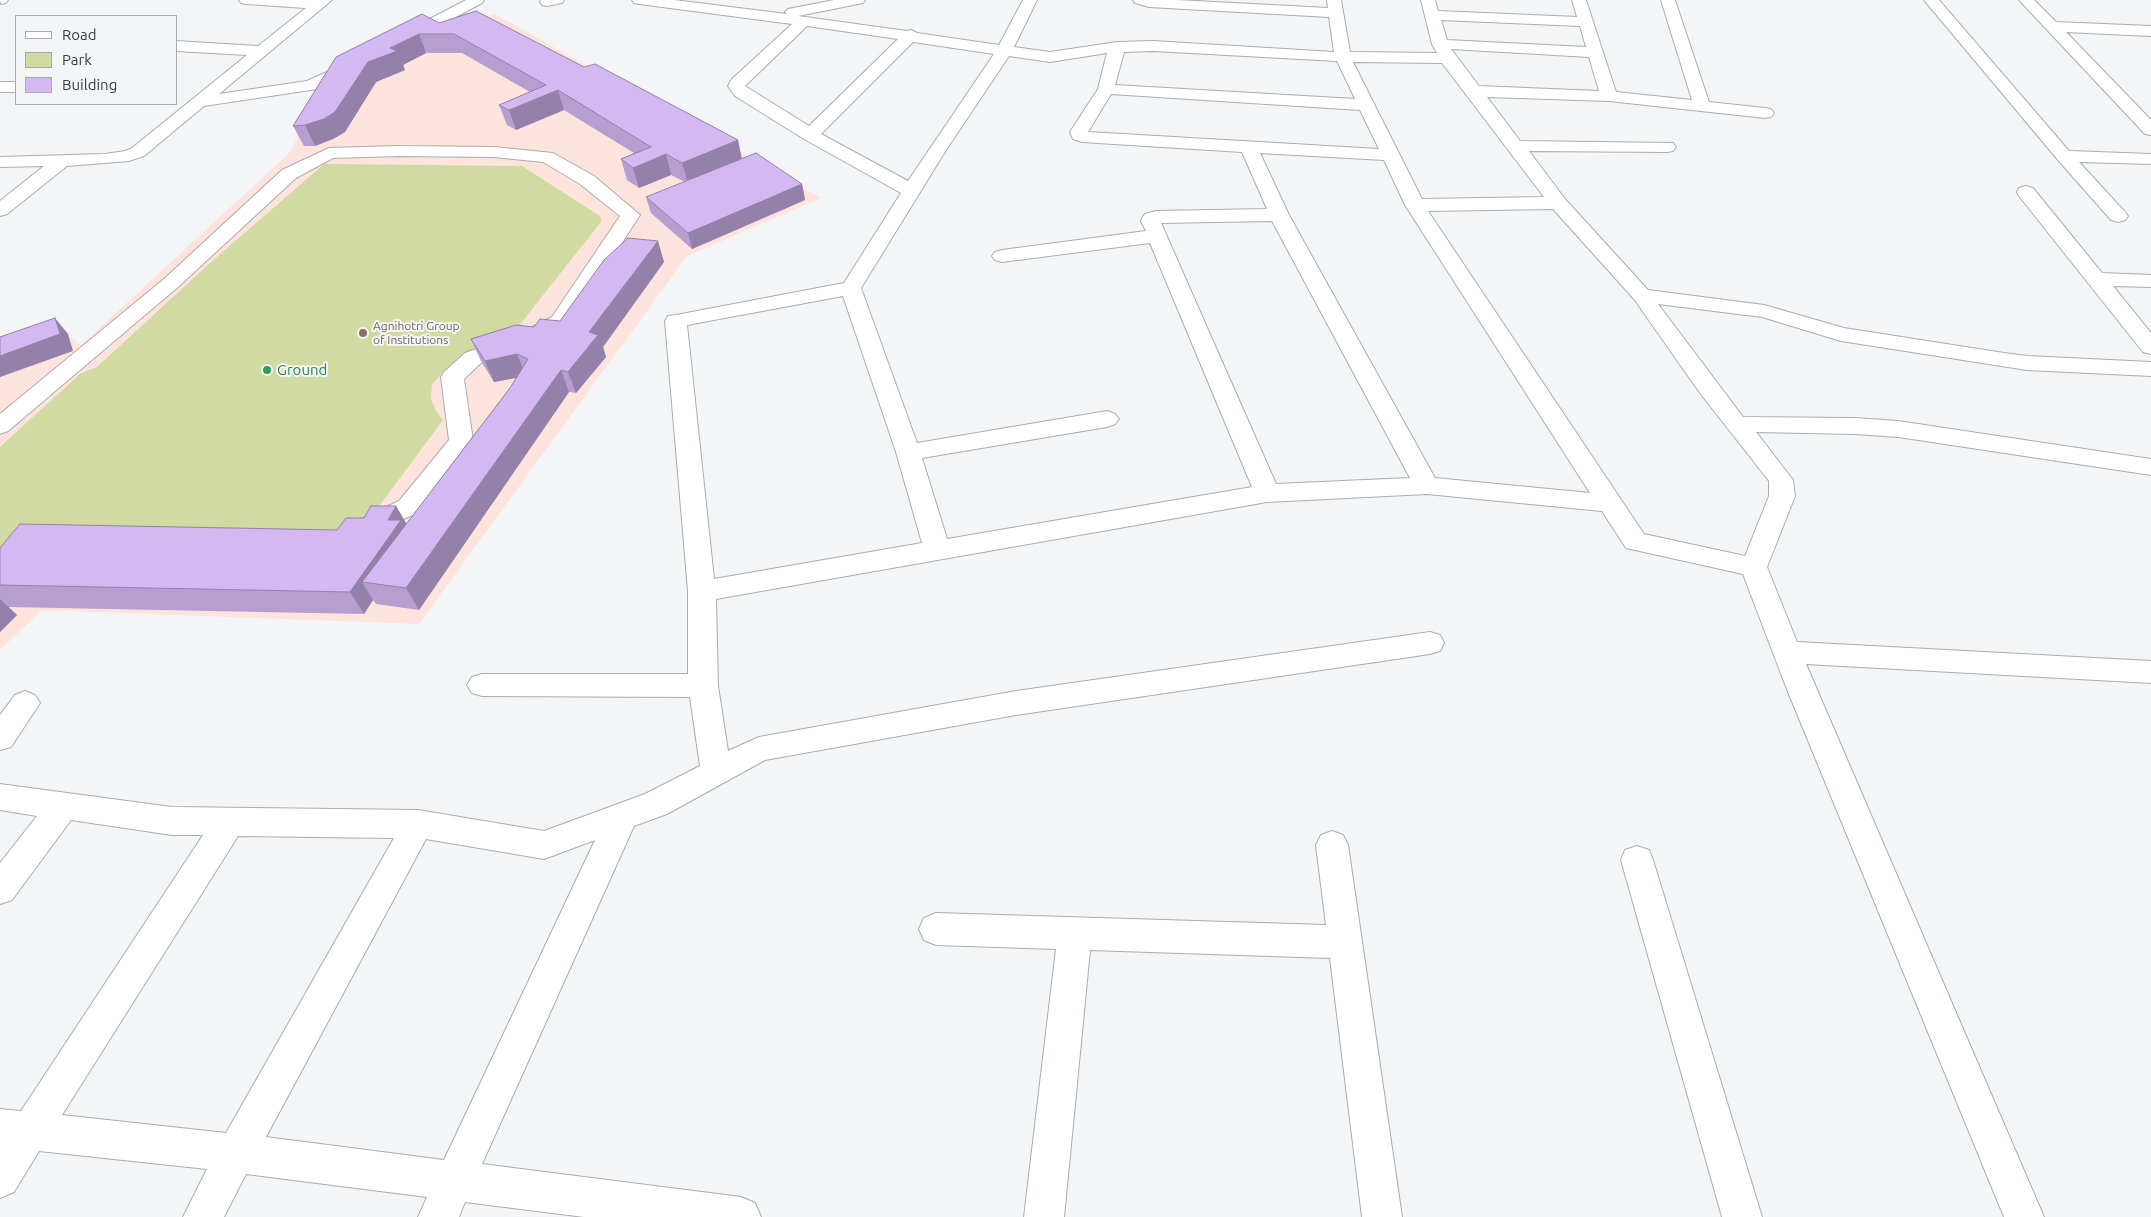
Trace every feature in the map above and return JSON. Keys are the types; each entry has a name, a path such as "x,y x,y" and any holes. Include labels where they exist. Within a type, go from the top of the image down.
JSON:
{"street":[{"path":"246,0 323,2"},
{"path":"389,46 477,0"},
{"path":"639,0 911,35 1050,57 1118,47 1162,46 1343,57 1444,51 1594,52"},
{"path":"769,17 858,0"},
{"path":"716,772 703,686 702,591 676,321 851,288 937,150 1005,49 1030,0"},
{"path":"1140,0 1149,3 1335,6 1343,57 1415,205 1635,541 1754,567"},
{"path":"1579,0 1584,22 1609,96"},
{"path":"1668,0 1702,106"},
{"path":"1932,0 2064,156 2118,216"},
{"path":"2026,0 2151,130"},
{"path":"0,162 106,159 133,154 197,97 262,51 323,2"},
{"path":"1584,22 1429,8 1444,51 1558,204 1641,295 1708,388 1775,472 1783,488 1782,496 1754,567 1787,652 2024,1217"},
{"path":"804,21 736,86 740,92 810,134 912,191"},
{"path":"2053,27 2151,31"},
{"path":"810,134 911,35"},
{"path":"178,46 262,51"},
{"path":"1118,47 1106,89 1080,132 1079,135 1082,137 1390,156"},
{"path":"197,97 311,85 322,82 364,60"},
{"path":"0,87 15,86"},
{"path":"1106,89 1367,105"},
{"path":"1474,90 1609,96 1765,113"},
{"path":"2128,106 2151,107"},
{"path":"1515,146 1668,147"},
{"path":"1249,148 1279,215 1427,486"},
{"path":"0,426 171,283 289,174 329,153 494,152 547,156 587,180 630,215 560,320 522,341 473,358 452,377 461,441 408,507 347,535"},
{"path":"2064,156 2151,159"},
{"path":"0,210 63,160"},
{"path":"2026,192 2151,346"},
{"path":"1415,205 1558,204"},
{"path":"1267,493 1151,221 1152,218 1279,215"},
{"path":"1002,256 1156,236"},
{"path":"2098,279 2151,281"},
{"path":"851,288 908,452 937,552"},
{"path":"1641,295 1757,310 1841,334 2004,360 2027,363 2151,369"},
{"path":"908,452 1107,419"},
{"path":"1738,424 1855,426 1898,429 2120,464 2151,467"},
{"path":"702,591 937,552 1267,493 1427,486 1610,503"},
{"path":"0,797 172,821 418,824 544,845 656,804 759,749 1016,704 1430,642"},
{"path":"1787,652 2151,672"},
{"path":"482,685 703,686"},
{"path":"0,738 25,703"},
{"path":"0,889 64,806"},
{"path":"438,1217 622,817"},
{"path":"0,1178 16,1130 229,822"},
{"path":"203,1217 236,1153 308,1026 418,824"},
{"path":"1332,845 1382,1217"},
{"path":"1638,860 1742,1217"},
{"path":"936,929 1344,942"},
{"path":"1044,1217 1075,933"},
{"path":"16,1130 236,1153 741,1217"}],"shaded area":[{"name":"Agnihotri Group of Institutions","path":"495,14 821,198 687,256 419,624 42,610 0,650 0,354 64,332 81,345 288,154 334,78 428,30"}],"green space":[{"name":"Ground","path":"324,164 522,166 600,216 601,222 506,342 469,355 451,364 432,384 431,398 436,411 443,420 377,509 305,546 0,574 0,447 81,373 97,367 210,263"}],"building":[{"path":"476,11 584,67 595,64 738,140 682,163 666,154 633,168 621,159 651,147 558,90 509,110 499,105 546,85 454,34 419,34 390,48 397,51 368,62 335,112 324,119 305,125 293,126 336,57 422,14 439,23"},
{"path":"756,153 802,184 688,233 646,197"},
{"path":"628,238 658,241 589,332 598,335 568,372 561,370 406,588 362,582 510,388 528,359 517,354 485,361 471,339 516,325 534,327 540,319 560,321 604,260"},
{"path":"55,318 60,334 0,356 0,337"},
{"path":"371,506 396,506 388,520 401,520 350,592 0,585 0,548 20,524 337,530 346,518 364,518"}],"place":[{"name":"Agnihotri Group of Institutions","path":"363,333"},
{"name":"Ground","path":"267,370"}]}
